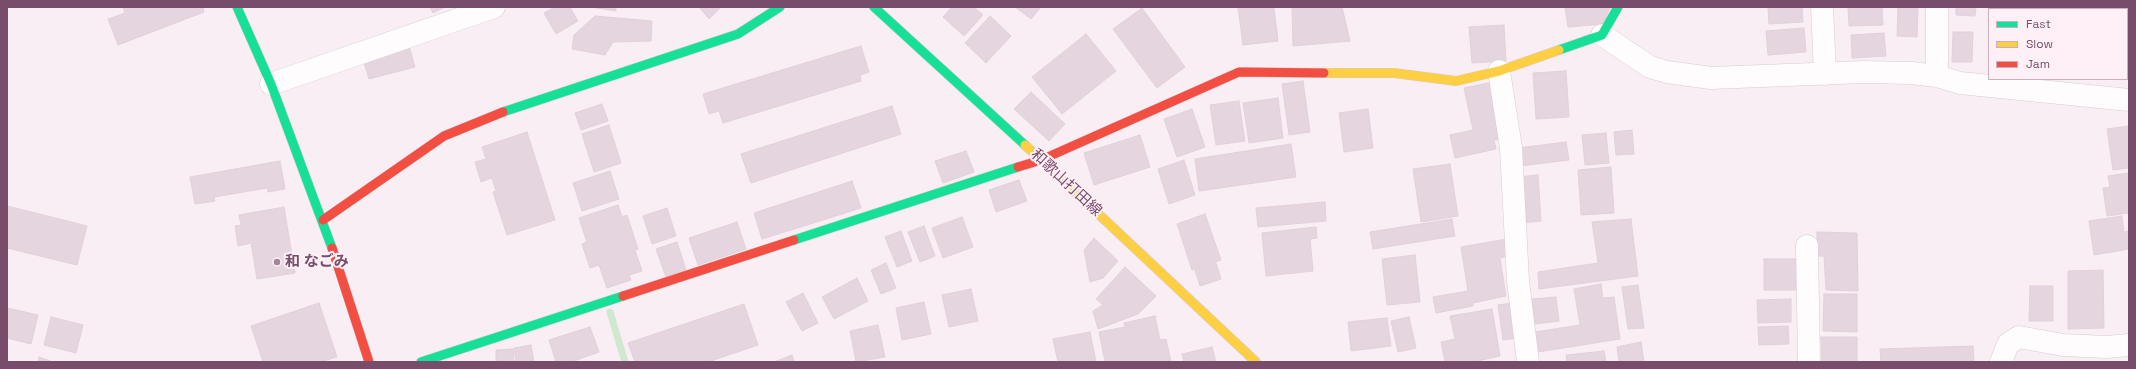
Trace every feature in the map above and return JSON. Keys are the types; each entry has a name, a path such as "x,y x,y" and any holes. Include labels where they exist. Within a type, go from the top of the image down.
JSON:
{"street":[{"path":"237,7 271,84 323,220 365,360"},
{"path":"323,220 444,136 494,114 738,34 780,7"},
{"name":"和歌山打田線","path":"874,7 1041,160 1256,362"},
{"path":"421,362 1041,160 1239,72 1394,73 1456,81 1499,71 1602,34 1618,7"},
{"path":"1822,7 1825,74"},
{"path":"1937,7 1937,76"},
{"path":"271,84 490,8"},
{"path":"1602,34 1650,66 1667,72 1711,78 1911,73 1937,76 1960,83 2129,100"},
{"path":"1499,71 1511,148 1518,281 1528,362"},
{"path":"1807,246 1809,362"},
{"path":"2001,362 2008,344 2019,337 2063,345 2106,347 2129,345"}],"building":[{"path":"123,7 203,7 204,12 118,45 108,19 125,13"},
{"path":"430,7 445,7 433,13"},
{"path":"555,7 570,7 578,21 556,34 544,13"},
{"path":"590,7 616,7 616,11"},
{"path":"699,7 721,7 709,19"},
{"path":"952,7 974,7 983,15 964,36 943,17"},
{"path":"1015,7 1041,7 1031,19"},
{"path":"1238,7 1274,7 1278,41 1243,45"},
{"path":"1292,7 1342,7 1350,41 1293,46"},
{"path":"1565,7 1610,7 1603,24 1568,27"},
{"path":"1768,7 1802,7 1803,22 1769,24"},
{"path":"1848,7 1882,7 1883,25 1849,26"},
{"path":"1898,7 1918,7 1917,37 1897,36"},
{"path":"1956,7 1976,7 1975,16 1956,15"},
{"path":"1142,8 1185,67 1157,88 1113,29"},
{"path":"595,16 652,21 651,41 613,42 605,55 572,49 574,35"},
{"path":"990,16 1011,36 986,63 965,43"},
{"path":"1504,25 1506,61 1472,63 1469,27"},
{"path":"1804,28 1806,52 1768,55 1766,31"},
{"path":"1953,32 1973,32 1972,62 1952,62"},
{"path":"1884,33 1886,56 1852,58 1851,35"},
{"path":"1086,34 1116,71 1062,114 1032,77"},
{"path":"409,46 415,67 369,79 363,59"},
{"path":"861,46 869,72 860,75 861,81 723,123 719,111 709,114 703,94"},
{"path":"1566,71 1569,117 1536,119 1533,73"},
{"path":"1303,81 1310,132 1289,135 1282,84"},
{"path":"1493,82 1505,138 1494,140 1496,149 1455,158 1450,135 1473,130 1464,88"},
{"path":"1031,92 1065,124 1049,141 1014,109"},
{"path":"1278,98 1283,138 1249,143 1243,103"},
{"path":"1239,101 1245,141 1216,145 1210,105"},
{"path":"602,104 608,121 581,130 575,113"},
{"path":"892,106 901,134 751,183 741,154"},
{"path":"1192,109 1205,147 1177,157 1164,119"},
{"path":"1368,109 1373,148 1344,152 1339,113"},
{"path":"609,125 621,163 594,172 582,134"},
{"path":"2129,126 2129,168 2113,170 2107,129"},
{"path":"1632,130 1634,154 1616,155 1614,132"},
{"path":"527,132 555,220 507,235 493,192 496,191 492,178 481,182 475,162 486,159 482,147"},
{"path":"1606,133 1609,163 1585,165 1582,135"},
{"path":"1140,135 1150,167 1094,185 1084,153"},
{"path":"1566,142 1569,160 1520,166 1518,148"},
{"path":"1291,144 1296,177 1199,191 1195,159"},
{"path":"966,151 974,172 943,183 935,161"},
{"path":"1184,160 1195,195 1169,204 1158,169"},
{"path":"280,161 285,189 268,192 267,188 214,197 215,201 195,204 190,177"},
{"path":"1450,164 1458,216 1421,222 1413,169"},
{"path":"1611,167 1614,213 1581,215 1578,170"},
{"path":"610,171 619,199 582,211 573,183"},
{"path":"2129,173 2129,213 2107,216 2103,188 2110,187 2108,176"},
{"path":"1538,175 1541,221 1520,223 1517,177"},
{"path":"1019,180 1027,201 996,212 989,190"},
{"path":"852,181 861,208 762,239 754,213"},
{"path":"1325,202 1326,221 1258,227 1256,208"},
{"path":"618,205 622,217 627,215 638,249 635,250 642,271 629,275 631,280 607,288 599,265 590,268 582,244 587,242 579,218"},
{"path":"7,206 87,226 77,265 7,248"},
{"path":"284,207 295,273 257,279 251,243 238,246 235,226 241,225 239,215"},
{"path":"667,208 676,236 652,244 643,216"},
{"path":"1205,214 1221,260 1192,270 1177,224"},
{"path":"2122,216 2124,232 2129,231 2129,249 2094,255 2089,221"},
{"path":"962,217 973,247 943,258 932,228"},
{"path":"1452,219 1455,236 1373,249 1370,232"},
{"path":"1631,219 1638,276 1539,289 1538,272 1598,263 1592,222"},
{"path":"737,222 746,249 698,265 689,238"},
{"path":"924,226 935,256 920,262 908,232"},
{"path":"1316,227 1317,238 1310,239 1313,271 1266,276 1262,233"},
{"path":"901,231 912,261 897,267 885,237"},
{"path":"1817,232 1857,233 1858,291 1826,290 1824,256 1817,256"},
{"path":"1094,238 1118,261 1103,278 1090,282 1084,250"},
{"path":"1507,239 1511,255 1500,258 1506,296 1473,303 1473,306 1436,313 1433,297 1468,291 1461,247"},
{"path":"677,242 686,270 666,277 656,249"},
{"path":"1415,255 1420,302 1387,305 1382,259"},
{"path":"1764,259 1797,259 1797,290 1764,290"},
{"path":"886,263 896,288 881,294 871,270"},
{"path":"1216,263 1221,279 1200,286 1195,270"},
{"path":"1125,267 1156,296 1138,314 1098,329 1093,311 1103,305 1096,299"},
{"path":"2103,270 2104,328 2068,329 2068,271"},
{"path":"857,278 868,301 834,319 822,297"},
{"path":"1601,284 1603,298 1614,297 1620,339 1538,352 1535,332 1580,325 1574,289"},
{"path":"1638,285 1644,328 1628,329 1622,287"},
{"path":"2030,286 2053,286 2053,321 2029,321"},
{"path":"971,289 978,321 949,327 942,295"},
{"path":"803,293 818,323 802,331 786,302"},
{"path":"1824,294 1857,294 1857,332 1823,331"},
{"path":"1556,297 1559,321 1535,324 1532,299"},
{"path":"1791,299 1791,322 1758,323 1757,300"},
{"path":"924,302 931,334 902,340 896,308"},
{"path":"319,303 337,357 320,362 263,362 251,326"},
{"path":"1512,303 1517,338 1503,340 1498,305"},
{"path":"744,304 758,345 708,362 635,362 628,343"},
{"path":"7,308 38,315 31,344 7,338"},
{"path":"1492,309 1500,356 1473,362 1445,362 1441,342 1455,339 1450,316"},
{"path":"1155,316 1160,340 1166,339 1171,362 1105,362 1099,332 1125,327 1124,323"},
{"path":"51,317 83,325 76,353 44,345"},
{"path":"1409,317 1416,348 1398,352 1391,321"},
{"path":"1387,318 1391,346 1351,351 1348,322"},
{"path":"878,325 885,357 856,362 850,331"},
{"path":"1788,326 1789,344 1759,345 1758,327"},
{"path":"590,327 599,352 571,362 556,362 549,340"},
{"path":"1090,332 1096,362 1058,362 1053,339"},
{"path":"1821,337 1857,337 1857,362 1822,362"},
{"path":"1641,342 1644,362 1619,362 1617,347"},
{"path":"531,345 534,362 516,362 514,348"},
{"path":"1973,346 1974,362 1881,362 1880,349"},
{"path":"1212,347 1216,362 1184,362 1182,354"},
{"path":"513,349 514,362 496,362 496,350"},
{"path":"1604,351 1606,362 1567,362 1566,355"},
{"path":"792,355 794,362 774,362"},
{"path":"39,357 53,362 38,362"}],"waterway":[{"path":"610,312 625,362"}],"traffic: fast":[{"path":"237,7 271,84 332,248"},
{"path":"503,112 738,34 780,7"},
{"path":"874,7 1025,145"},
{"path":"1559,50 1602,35 1618,7"},
{"path":"794,240 1018,167"},
{"path":"421,362 623,296"}],"traffic: slow":[{"path":"1324,73 1394,73 1456,81 1499,71 1559,50"},
{"path":"1025,145 1256,362"}],"traffic: jam":[{"path":"1018,167 1041,160 1239,72 1324,73"},
{"path":"323,220 444,136 503,112"},
{"path":"623,296 794,240"},
{"path":"332,248 369,362"}],"place":[{"name":"和 なごみ","path":"277,262"}]}
